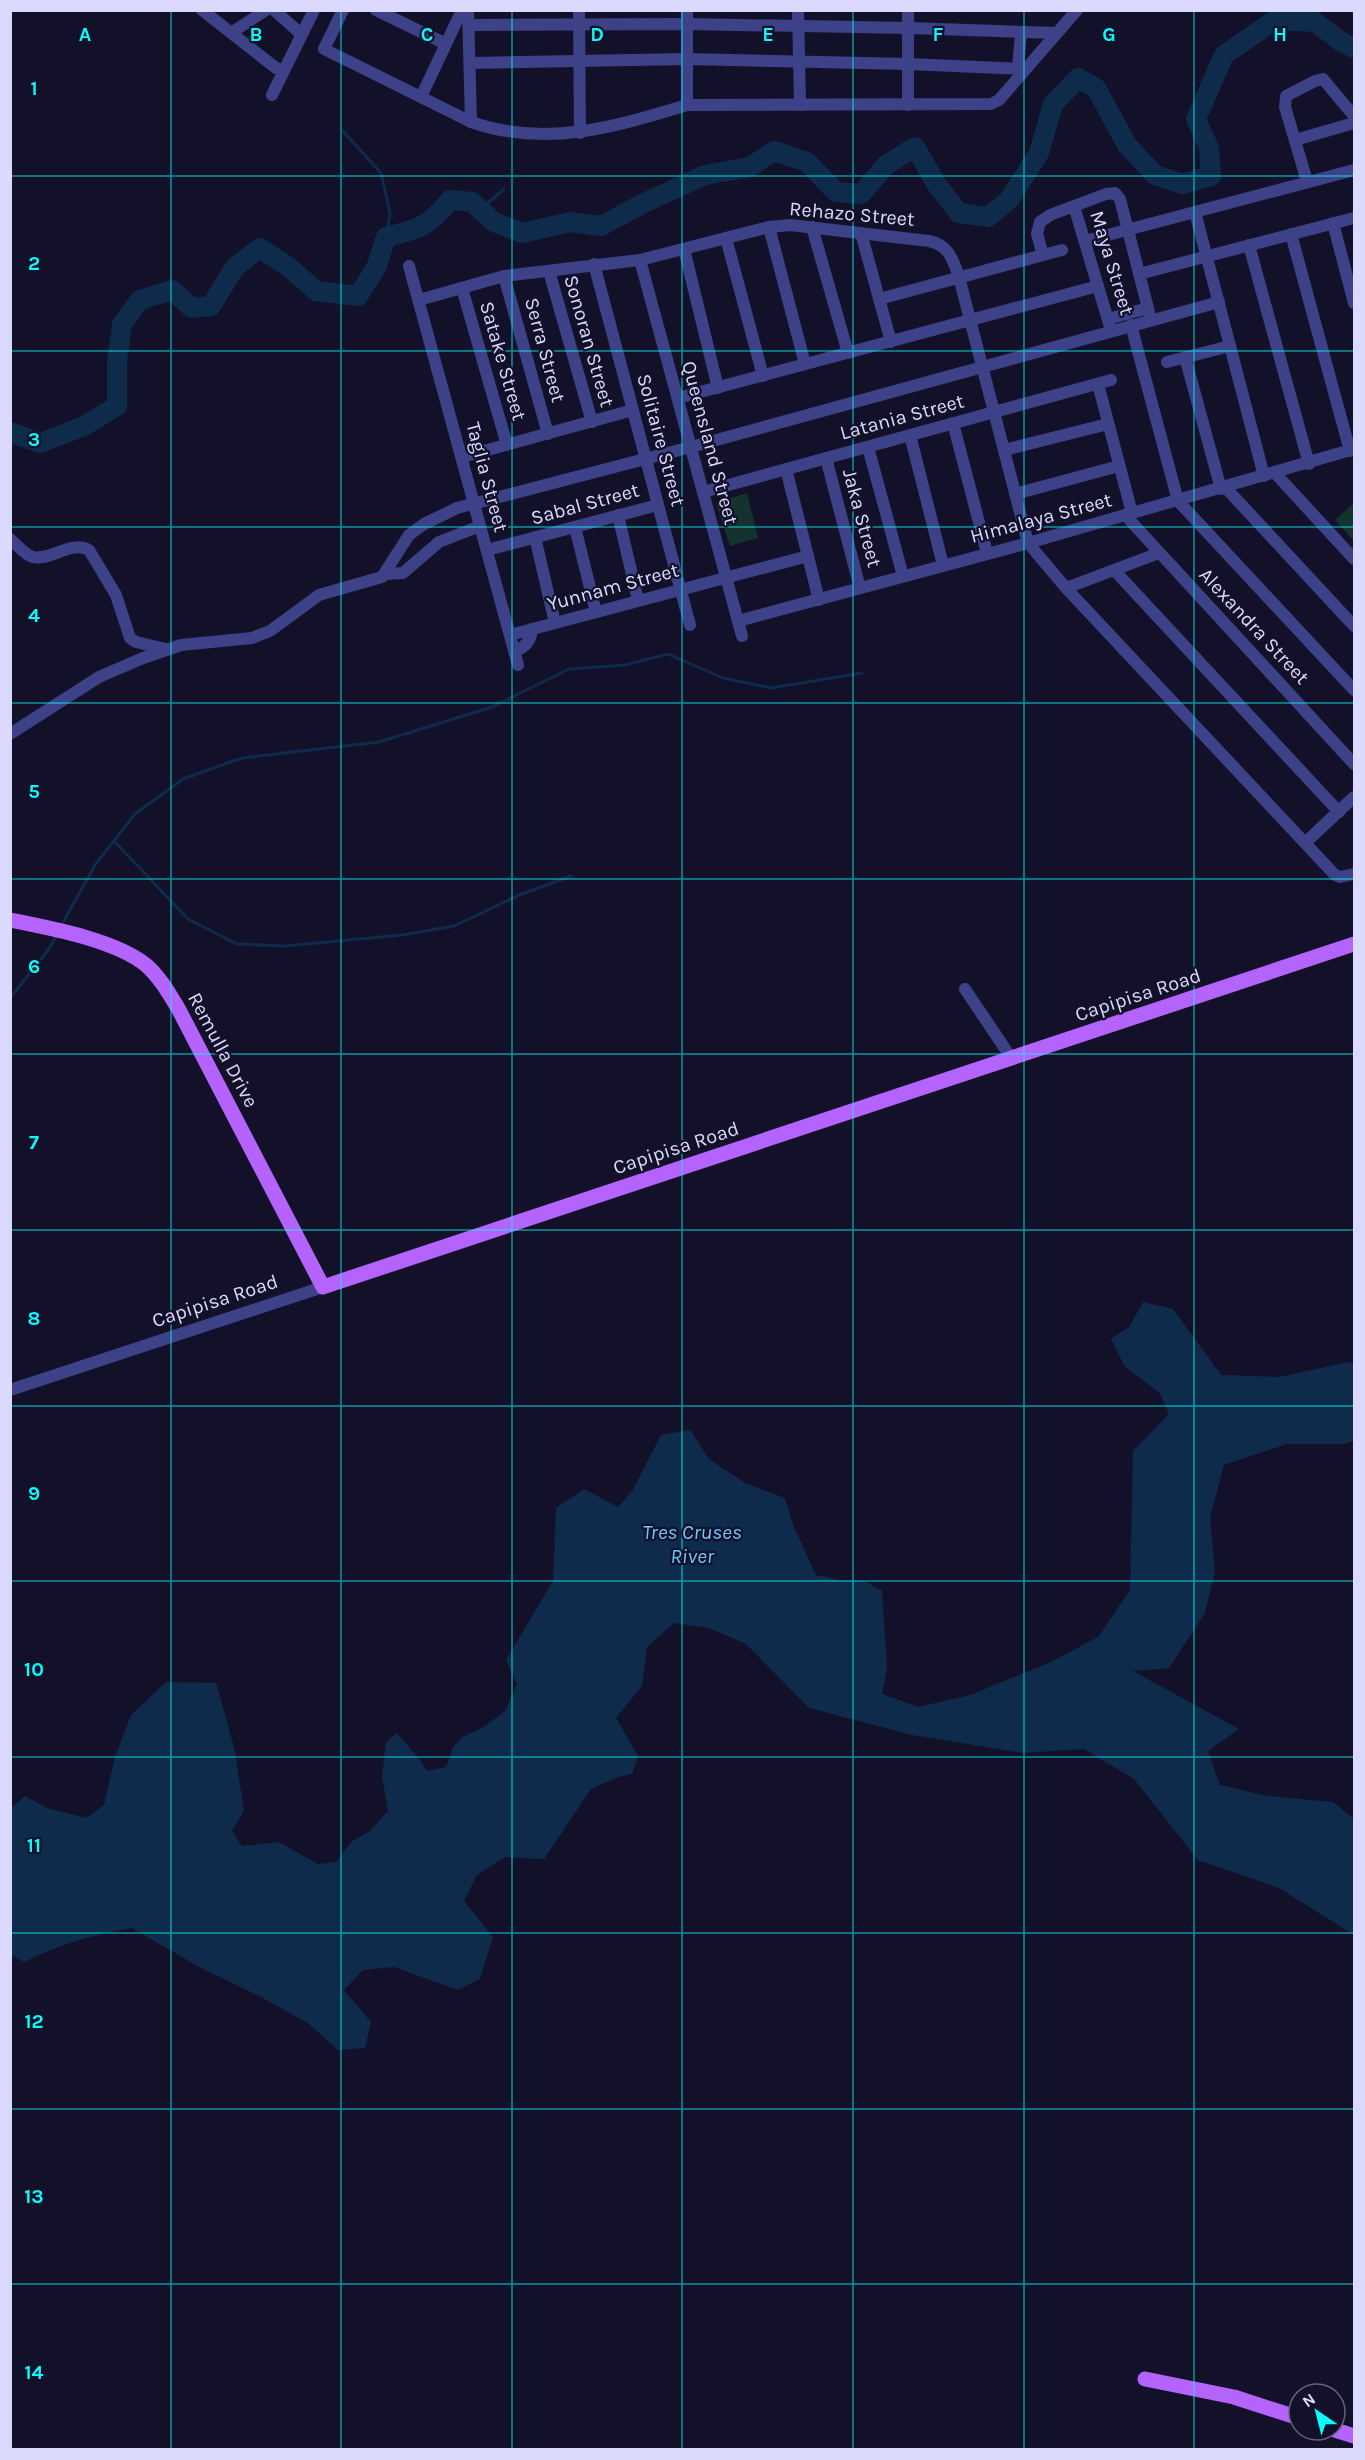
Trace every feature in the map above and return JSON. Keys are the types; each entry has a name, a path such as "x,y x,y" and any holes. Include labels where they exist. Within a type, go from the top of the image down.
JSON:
{"main road":[{"name":"Remulla Drive","path":"10,920 109,945 145,964 171,997 323,1287"},
{"name":"Capipisa Road","path":"323,1287 1354,944"},
{"path":"1145,2379 1234,2397 1287,2414"}],"street":[{"path":"202,10 276,68 283,70"},
{"path":"231,33 266,10"},
{"path":"274,10 302,34"},
{"path":"272,95 314,10"},
{"path":"343,10 324,49 471,122 497,131 523,134 580,133 687,105 991,104 999,100 1021,69 1077,10"},
{"path":"376,10 446,44"},
{"path":"579,10 580,133"},
{"path":"687,10 687,105"},
{"path":"798,10 800,105"},
{"path":"908,10 908,105"},
{"path":"421,97 463,11"},
{"path":"463,11 470,25 471,122"},
{"path":"470,25 687,24 1056,33"},
{"path":"1021,33 1021,69"},
{"path":"471,63 579,59 687,59 1021,69"},
{"path":"1307,181 1285,100 1289,94 1319,79 1326,81 1354,116"},
{"path":"1295,140 1354,123"},
{"path":"1085,241 1354,170"},
{"path":"1043,255 1037,234 1040,222 1050,215 1115,193 1120,199 1149,314"},
{"name":"Maya Street","path":"1074,206 1110,325"},
{"path":"1195,212 1230,346 1269,475 1354,559"},
{"path":"1139,274 1354,218"},
{"path":"1333,223 1354,303"},
{"name":"Rehazo Street","path":"419,300 504,276 640,260 769,227 790,225 937,242 950,253 959,278 1028,543"},
{"path":"769,227 805,364"},
{"path":"812,227 848,353"},
{"path":"861,233 891,342"},
{"path":"1291,234 1352,450"},
{"path":"726,238 763,376"},
{"path":"1248,245 1310,464"},
{"path":"684,249 718,388"},
{"path":"879,299 1062,250"},
{"name":"Queensland Street","path":"640,260 742,636"},
{"name":"Solitaire Street","path":"594,264 690,625"},
{"name":"Taglia Street","path":"409,266 518,665"},
{"name":"Sonoran Street","path":"549,271 592,422"},
{"name":"Serra Street","path":"504,276 548,434"},
{"path":"678,398 1098,285"},
{"name":"Satake Street","path":"462,288 507,445"},
{"path":"386,574 409,535 440,515 983,365 1149,314 1219,302"},
{"path":"1110,325 1131,325 1149,314"},
{"path":"1131,325 1178,501 1354,690"},
{"path":"1167,362 1230,346"},
{"path":"1185,357 1223,488 1354,626"},
{"name":"Latania Street","path":"703,492 1111,380"},
{"name":"Alexandra Street","path":"1098,384 1129,514 1159,553 1354,764"},
{"path":"462,458 633,410"},
{"path":"953,423 987,553"},
{"path":"1004,450 1108,424"},
{"path":"910,435 944,565"},
{"path":"868,447 903,576"},
{"name":"Himalaya Street","path":"738,621 1028,543 1310,464 1352,450"},
{"name":"Jaka Street","path":"826,458 860,588"},
{"path":"1015,494 1119,466"},
{"path":"786,469 819,600"},
{"name":"Sabal Street","path":"487,550 658,505"},
{"path":"618,515 639,600"},
{"path":"10,734 99,677 166,649 252,638 270,631 319,595 371,581 386,574 403,573 439,542 480,526"},
{"path":"575,527 596,612"},
{"path":"535,537 555,623"},
{"path":"10,539 27,555 34,557 76,547 89,550 116,595 130,638 136,642 166,649"},
{"path":"1028,543 1066,588 1335,875 1340,877 1354,874"},
{"path":"1066,588 1159,553"},
{"name":"Yunnam Street","path":"510,635 808,556"},
{"path":"1114,570 1339,812"},
{"path":"514,651 525,646 532,629"},
{"path":"1306,842 1354,797"},
{"path":"965,989 1012,1059"},
{"name":"Capipisa Road","path":"10,1390 323,1287"}],"green space":[{"path":"747,493 758,538 730,546 716,503"},
{"path":"1354,503 1354,541 1335,520"}],"water":[{"name":"Tres Cruses River","path":"1143,1302 1173,1309 1221,1375 1279,1377 1349,1362 1354,1364 1354,1441 1343,1444 1287,1444 1224,1465 1210,1517 1215,1571 1205,1613 1169,1668 1133,1671 1239,1729 1208,1751 1220,1785 1268,1796 1333,1802 1354,1819 1354,1935 1279,1888 1198,1860 1134,1779 1084,1749 1023,1753 912,1735 809,1708 746,1644 709,1628 674,1623 647,1647 642,1686 616,1718 638,1756 632,1774 618,1777 591,1789 544,1859 505,1857 477,1875 464,1901 493,1937 480,1979 458,1990 394,1967 363,1970 344,1990 371,2022 365,2048 338,2050 308,2023 201,1968 132,1928 76,1941 24,1962 11,1955 11,1808 25,1796 47,1808 86,1818 104,1805 115,1757 131,1715 166,1682 216,1683 234,1747 244,1811 232,1831 242,1846 279,1842 318,1864 336,1862 352,1841 370,1831 388,1811 382,1777 386,1742 397,1733 427,1771 446,1767 453,1747 463,1737 484,1727 505,1711 517,1684 506,1660 553,1581 556,1508 584,1489 618,1507 633,1490 661,1435 690,1430 709,1459 745,1483 785,1498 793,1525 816,1575 840,1580 865,1581 882,1591 887,1668 882,1694 918,1707 970,1695 1049,1663 1098,1637 1130,1590 1133,1451 1169,1414 1160,1393 1125,1367 1111,1339 1129,1327"}],"waterway":[{"path":"1315,22 1316,10"},
{"path":"10,432 40,443 84,426 117,406 117,361 122,324 140,300 172,290 192,308 211,306 235,267 260,248 290,268 316,291 358,296 376,268 386,237 422,226 436,216 450,200 472,202 494,222 522,233 570,222 601,226 705,175 750,167 774,151 807,162 836,192 861,194 886,165 915,147 937,185 959,213 988,217 1009,200 1039,153 1053,104 1078,78 1096,88 1127,145 1155,175 1182,184 1211,176 1209,148 1196,119 1224,55 1275,20 1315,22 1343,43 1354,48"},
{"path":"343,131 381,173 390,213 386,237"},
{"path":"480,210 504,189"},
{"path":"61,926 95,865 135,814 183,779 242,758 379,742 492,707 569,669 625,665 668,654 723,678 771,688 862,673"},
{"path":"114,841 188,919 237,944 285,946 402,935 454,926 519,895 571,876"},
{"path":"10,998 49,949 57,935"}]}
